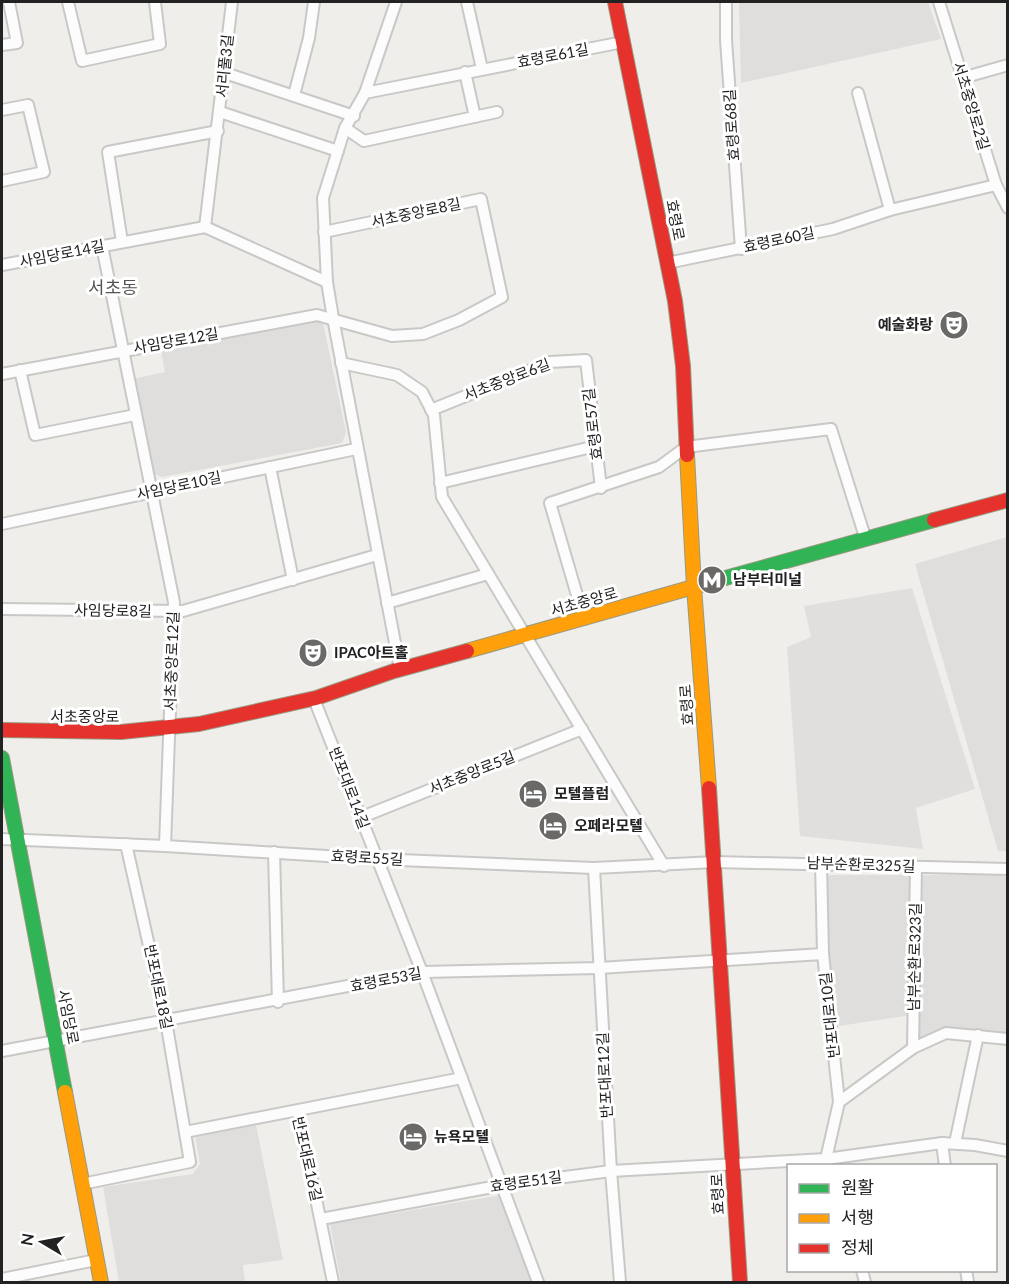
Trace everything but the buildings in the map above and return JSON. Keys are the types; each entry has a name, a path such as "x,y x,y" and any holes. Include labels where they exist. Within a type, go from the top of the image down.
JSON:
{"main road":[{"name":"효령로","path":"615,2 675,301 682,366 694,587 715,862 740,1282"},
{"name":"서초중앙로","path":"2,730 97,734 169,730 225,721 314,699 400,669 584,620 865,537 1008,500"},
{"name":"사임당로","path":"2,758 100,1282"}],"street":[{"path":"2,45 17,43 9,2"},
{"path":"2,4 14,2"},
{"path":"68,2 82,61 160,44 155,2"},
{"name":"서리풀3길","path":"204,226 218,131 232,2"},
{"path":"294,95 309,38 314,2"},
{"path":"396,2 365,93 354,116 345,128 323,198 327,282 356,449 400,669"},
{"path":"467,2 482,69"},
{"name":"효령로68길","path":"726,2 726,40 741,249"},
{"name":"서초중앙로2길","path":"939,2 996,185 1008,208"},
{"name":"효령로61길","path":"365,93 623,42"},
{"path":"962,78 1008,64"},
{"path":"465,72 475,117"},
{"path":"225,73 354,116"},
{"path":"858,93 890,210"},
{"path":"2,110 28,105 44,172 2,181"},
{"path":"220,112 338,151"},
{"path":"345,128 364,141 497,112"},
{"name":"사임당로14길","path":"122,242 108,152 218,131"},
{"name":"효령로60길","path":"667,263 833,229 890,210 996,185"},
{"name":"서초중앙로8길","path":"324,232 481,199 502,297 459,320 423,334 392,336 333,318"},
{"path":"204,226 327,282"},
{"name":"사임당로14길","path":"2,265 204,226"},
{"name":"서초중앙로12길","path":"102,246 174,612 169,730"},
{"name":"사임당로12길","path":"2,374 317,315 333,318"},
{"name":"서초중앙로6길","path":"431,410 550,362 586,360"},
{"name":"효령로57길","path":"586,360 601,488"},
{"path":"341,363 397,375 422,392 434,416 442,497 664,866"},
{"path":"20,370 35,435 135,415"},
{"path":"584,620 550,503 659,467 686,447 831,429 865,537"},
{"path":"440,483 596,446"},
{"name":"사임당로10길","path":"2,524 356,449"},
{"path":"270,467 293,579"},
{"name":"사임당로8길","path":"2,609 174,612 377,555"},
{"path":"387,603 488,573"},
{"name":"반포대로14길","path":"314,699 362,817 375,859 422,972 538,1282"},
{"name":"서초중앙로5길","path":"362,817 582,729"},
{"path":"165,846 169,730"},
{"name":"효령로55길","path":"2,839 594,868 715,862"},
{"name":"반포대로18길","path":"82,1184 190,1162 166,1022 126,844"},
{"path":"274,852 278,1002"},
{"name":"남부순환로325길","path":"715,862 1008,869"},
{"name":"반포대로10길","path":"821,863 823,954 839,1102 827,1162"},
{"name":"남부순환로323길","path":"913,1048 916,867"},
{"name":"반포대로12길","path":"594,868 611,1171 620,1282"},
{"path":"721,960 823,954"},
{"name":"효령로53길","path":"2,1051 278,1002 422,972 599,968 721,960"},
{"path":"839,1102 913,1048 946,1033 1008,1039"},
{"path":"955,1143 978,1035"},
{"path":"298,1111 462,1078"},
{"name":"반포대로16길","path":"185,1132 298,1111 333,1282"},
{"path":"942,1143 945,1164"},
{"name":"효령로51길","path":"321,1219 502,1185 611,1171 733,1164 827,1162 942,1143 1008,1151"},
{"path":"2,1279 96,1260"}],"shaded area":[{"path":"739,2 928,2 941,39 741,83"},
{"path":"318,320 323,323 346,432 342,443 162,477 151,473 133,379 165,372 161,351"},
{"path":"1007,537 1008,851 998,851 915,564"},
{"path":"912,588 975,789 916,808 923,849 800,836 787,647 811,637 804,606"},
{"path":"825,875 1007,875 1007,1036 947,1028 918,1040 918,1014 839,1026 828,947"},
{"path":"256,1125 283,1260 243,1265 245,1282 119,1282 103,1187 193,1174 200,1164 195,1135"},
{"path":"501,1195 532,1282 341,1282 330,1224"}],"traffic: fast":[{"path":"711,582 934,520"},
{"path":"2,758 65,1092"}],"traffic: slow":[{"path":"687,455 709,788"},
{"path":"467,651 711,582"},
{"path":"65,1092 101,1282"}],"traffic: jam":[{"path":"615,2 675,301 683,366 687,455"},
{"path":"934,520 1008,500"},
{"path":"2,730 121,732 199,724 316,698 394,671 467,651"},
{"path":"709,788 740,1282"}],"place":[{"name":"예술화랑","path":"954,325"},
{"name":"남부터미널","path":"712,580"},
{"name":"IPAC아트홀","path":"313,653"},
{"name":"모텔플럼","path":"533,794"},
{"name":"오페라모텔","path":"553,826"},
{"name":"뉴욕모텔","path":"413,1137"}],"district":[{"name":"서초동","path":"113,288"}]}
